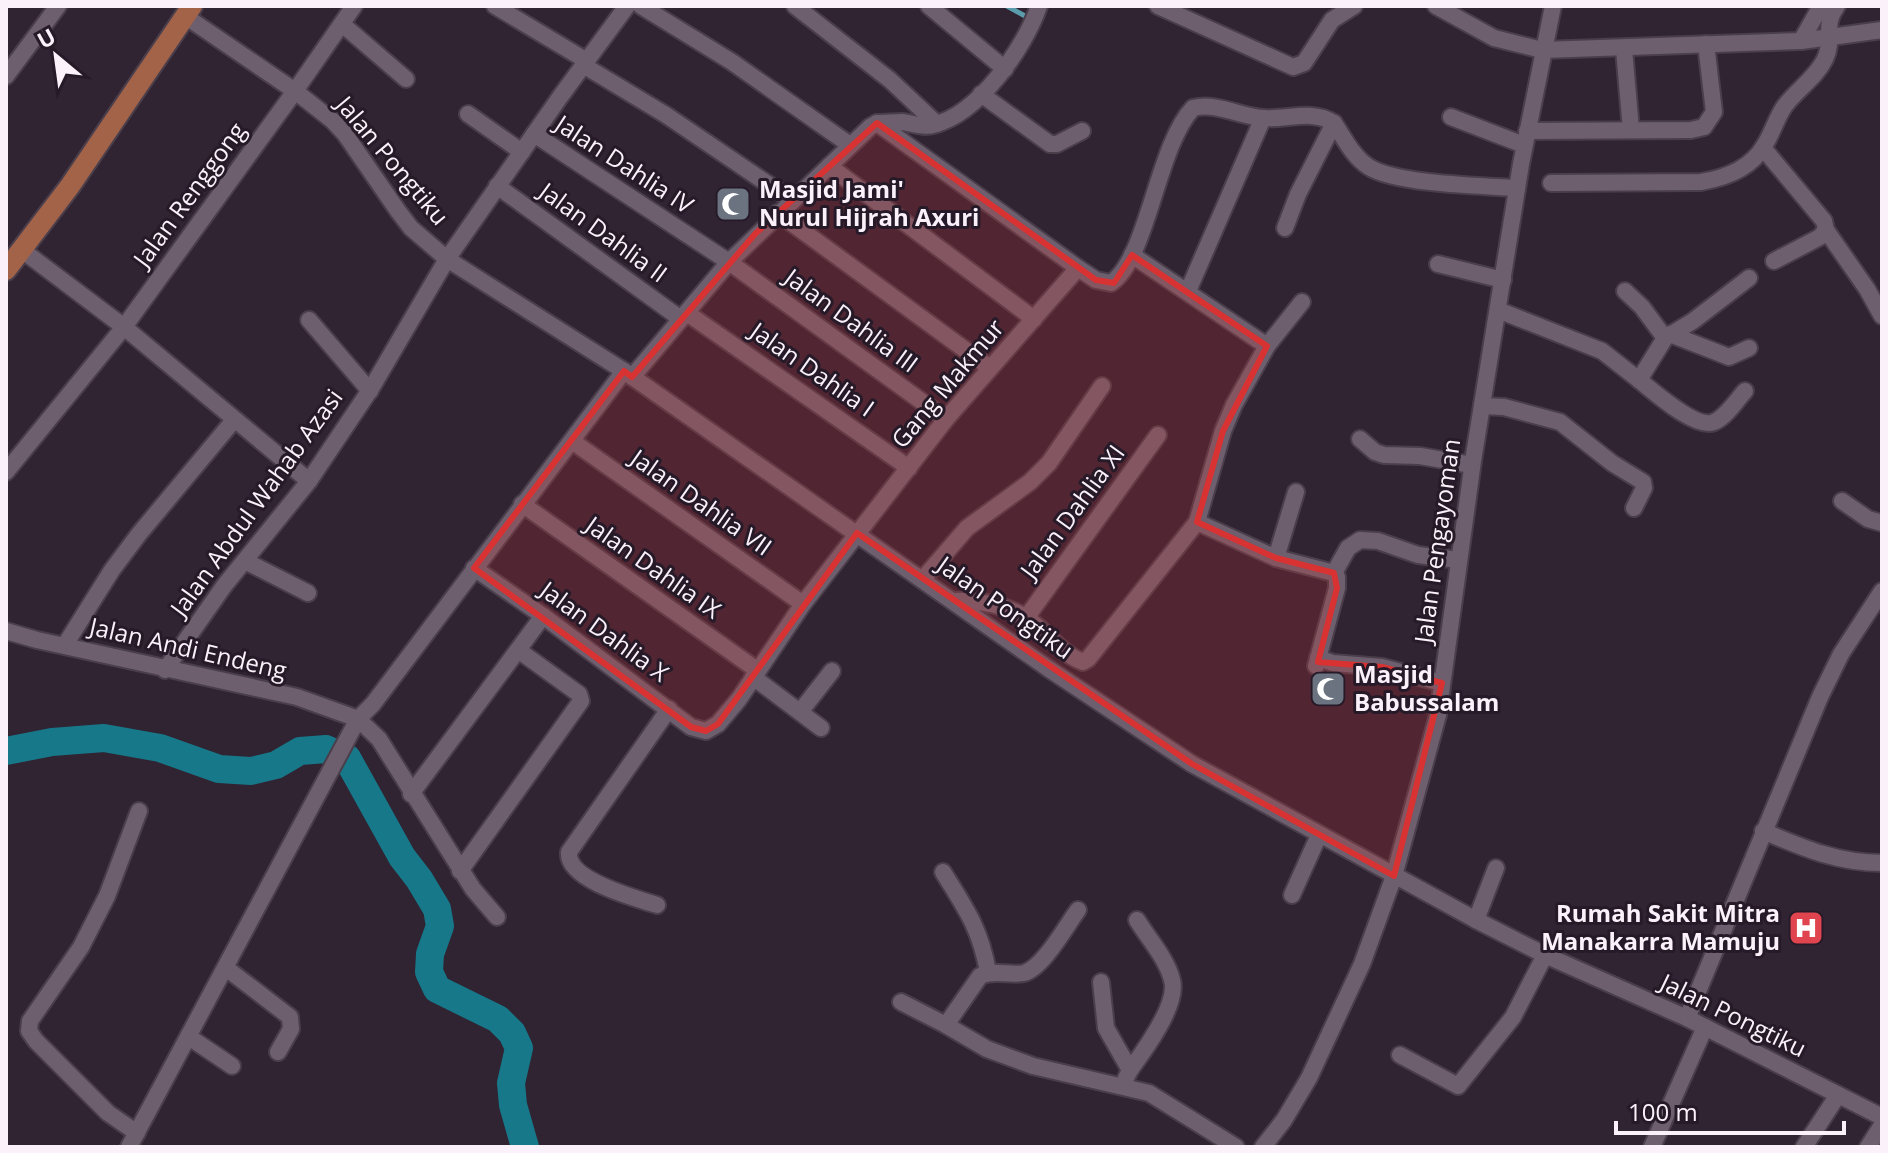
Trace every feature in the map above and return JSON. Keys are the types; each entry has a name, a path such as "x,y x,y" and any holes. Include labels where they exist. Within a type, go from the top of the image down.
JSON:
{"main road":[{"path":"6,270 70,186 188,11"}],"street":[{"path":"6,76 58,6"},
{"name":"Jalan Renggong","path":"6,472 124,327 354,6"},
{"path":"495,6 666,115 793,201"},
{"name":"Jalan Abdul Wahab Azasi","path":"165,670 245,561 309,481 370,391 447,259 627,6"},
{"path":"641,6 732,62 850,145"},
{"path":"795,6 890,80 937,124"},
{"path":"929,6 1005,69"},
{"path":"139,811 107,896 81,947 30,1021 29,1031 133,1140 358,719 373,704 572,441 729,262 850,145 877,123 937,124 964,108 1005,69 1030,30 1039,6"},
{"path":"1158,6 1293,67 1304,63 1332,20 1354,6"},
{"path":"1436,6 1494,38 1542,50 1804,40 1882,30"},
{"name":"Jalan Pengayoman","path":"1263,1147 1284,1120 1331,1035 1362,964 1394,876 1438,715 1472,465 1519,177 1553,6"},
{"path":"1804,40 1821,6"},
{"path":"1551,183 1701,182 1723,178 1746,164 1763,148 1784,107 1823,62 1828,21 1837,6"},
{"name":"Jalan Pongtiku","path":"188,11 333,121 404,220 447,259 628,374 1049,669 1192,764 1476,920 1545,955 1687,1018 1882,1117"},
{"path":"342,24 406,79"},
{"path":"1451,117 1526,138 1631,130 1691,130 1709,123 1714,112 1706,44"},
{"path":"1624,49 1631,130"},
{"path":"981,94 1050,144 1057,144 1082,131"},
{"path":"877,123 1078,268 1096,280 1111,283 1124,270 1132,255 1163,169 1190,111 1198,107 1263,118 1316,116 1334,123 1356,155 1368,167 1385,174 1447,183 1519,177"},
{"path":"468,114 522,152"},
{"path":"1188,291 1263,118"},
{"path":"1285,228 1298,194 1334,123"},
{"name":"Jalan Dahlia IV","path":"534,134 729,262"},
{"path":"1763,148 1824,221 1826,230 1882,316"},
{"path":"829,166 1034,319"},
{"name":"Jalan Dahlia II","path":"497,186 684,316"},
{"path":"778,213 990,368"},
{"path":"1774,261 1820,237 1826,230"},
{"path":"22,250 124,327 309,481"},
{"path":"1132,255 1267,346"},
{"name":"Jalan Dahlia III","path":"729,262 946,419"},
{"path":"1438,264 1503,280"},
{"name":"Gang Makmur","path":"706,731 718,724 803,604 946,419 1078,268"},
{"path":"1639,380 1667,336 1693,321 1749,278"},
{"path":"1625,291 1667,336 1729,357 1749,348"},
{"path":"955,601 974,600 1026,618 1083,662 1097,651 1197,522 1223,431 1248,377 1267,346 1302,302"},
{"path":"1498,310 1591,345 1696,421 1715,421 1745,391"},
{"name":"Jalan Dahlia I","path":"684,316 909,468"},
{"path":"309,320 370,391"},
{"path":"923,579 967,528 1030,482 1049,463 1102,386"},
{"path":"1482,406 1523,411 1570,428 1612,463 1643,482 1644,488 1634,508"},
{"path":"65,645 112,570 234,420"},
{"name":"Jalan Dahlia XI","path":"1026,618 1158,435"},
{"path":"1360,439 1375,452 1384,455 1420,456 1472,465"},
{"name":"Jalan Dahlia VII","path":"572,441 803,604"},
{"path":"1276,558 1296,492"},
{"path":"1842,501 1868,519 1882,523"},
{"name":"Jalan Dahlia IX","path":"522,504 755,673 821,728"},
{"path":"1197,522 1276,558 1334,573 1337,588 1317,662 1382,667 1442,683"},
{"path":"1334,573 1348,548 1360,540 1378,541 1418,555 1459,560"},
{"path":"245,561 308,593"},
{"name":"Jalan Dahlia X","path":"474,568 691,727 706,731"},
{"path":"1687,1018 1820,697 1841,654 1882,591"},
{"path":"411,794 543,616"},
{"name":"Jalan Andi Endeng","path":"6,631 165,670 297,697 358,719"},
{"path":"460,871 581,701 579,694 518,650"},
{"path":"800,712 832,671"},
{"path":"657,905 608,889 574,869 568,859 569,852 669,709"},
{"path":"358,719 379,739 460,871 497,917"},
{"path":"1763,831 1814,853 1854,863 1882,863"},
{"path":"1292,895 1319,835"},
{"path":"1476,920 1496,868"},
{"path":"943,872 975,924 983,943 988,972"},
{"path":"946,1025 980,976 988,972 1021,973 1038,964 1078,910"},
{"path":"1122,1087 1148,1045 1174,988 1172,976 1137,920"},
{"path":"1400,1055 1458,1086 1513,1017 1545,955"},
{"path":"226,968 290,1017 291,1029 278,1052"},
{"path":"1101,982 1106,1028 1130,1070"},
{"path":"901,1002 987,1049 1033,1066 1149,1093 1236,1147"},
{"path":"1652,1147 1705,1027"},
{"path":"189,1037 232,1066"},
{"path":"1804,1147 1838,1095"},
{"path":"1868,1147 1882,1125"}],"highlighted area":[{"path":"877,123 1096,280 1114,283 1132,255 1188,291 1267,346 1223,431 1197,522 1276,558 1334,573 1337,588 1318,662 1382,667 1442,683 1394,876 1192,764 857,533 718,724 706,731 691,727 474,568 624,371 632,377 755,234"}],"waterway":[{"path":"1007,6 1025,16"},
{"path":"6,751 52,742 104,738 160,748 219,769 251,771 276,765 300,751 326,749 347,758 402,857 437,909 440,926 430,954 429,972 437,989 498,1019 512,1033 519,1048 511,1083 513,1105 525,1147"}],"place":[{"name":"Masjid Jami' Nurul Hijrah Axuri","path":"733,204"},
{"name":"Masjid Babussalam","path":"1328,689"},
{"name":"Rumah Sakit Mitra Manakarra Mamuju","path":"1806,928"}]}
